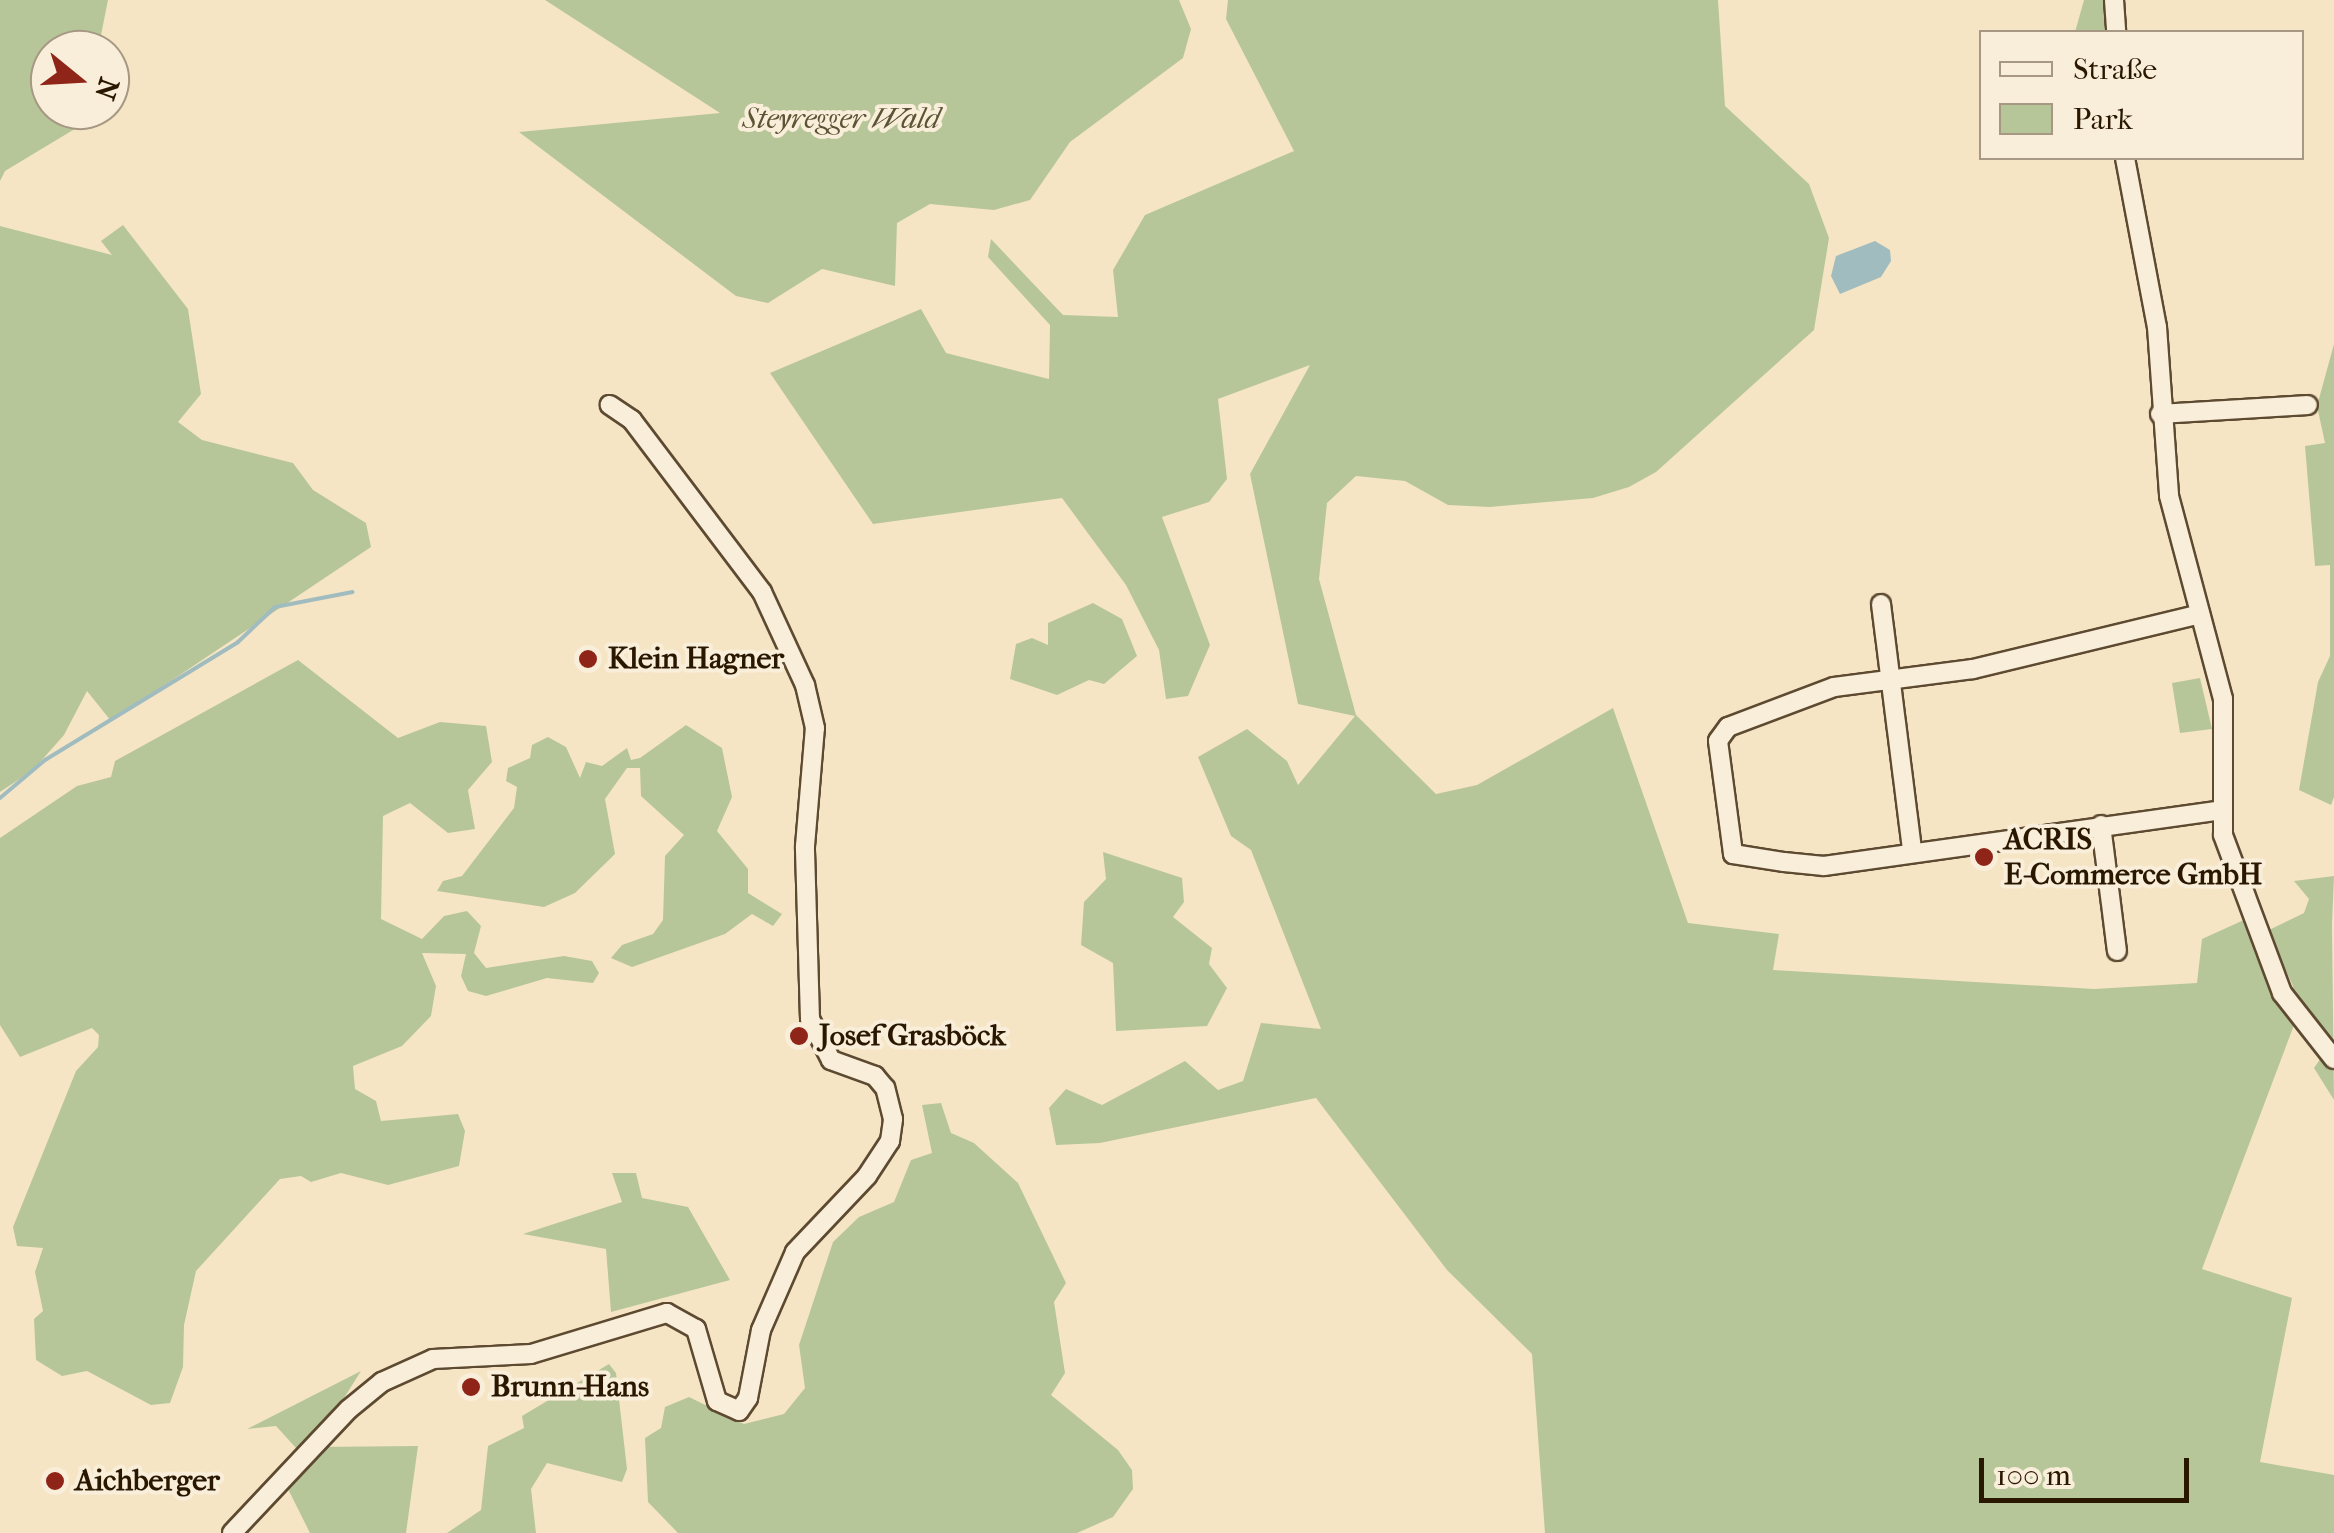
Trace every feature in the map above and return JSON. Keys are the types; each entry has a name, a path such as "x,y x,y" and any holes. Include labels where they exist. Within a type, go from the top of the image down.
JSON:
{"street":[{"path":"2114,0 2116,30"},
{"path":"2125,160 2157,327 2160,414 2169,496 2223,699 2220,810 2230,864 2282,993 2334,1059"},
{"path":"232,1533 349,1409 382,1382 434,1360 532,1354 667,1313 696,1329 717,1401 739,1412 761,1330 794,1252 867,1176 890,1142 893,1119 885,1088 875,1076 830,1060 810,1020 806,846 815,728 805,685 762,592 632,420 610,405"},
{"path":"2160,414 2308,405"},
{"path":"1881,604 1912,851"},
{"path":"2200,614 1973,670 1834,687 1728,726 1718,740 1732,854 1818,867 2220,810"},
{"path":"2101,824 2117,951"}],"green space":[{"path":"0,0 108,0 102,30 30,30 30,130 73,130 5,171 0,181"},
{"name":"Steyregger Wald","path":"545,0 1179,0 1191,29 1183,58 1070,142 1030,200 994,210 930,204 897,223 895,286 822,269 768,303 736,296 519,132 720,113"},
{"path":"1228,0 1718,0 1725,106 1809,184 1829,238 1814,330 1656,472 1629,487 1593,498 1490,507 1448,505 1405,481 1356,476 1327,503 1319,579 1356,715 1436,794 1477,785 1613,708 1688,923 1779,934 1773,970 2094,989 2197,983 2202,939 2246,919 2294,1025 2202,1269 2292,1298 2260,1462 2334,1475 2334,1533 1545,1533 1532,1354 1447,1270 1316,1098 1100,1143 1056,1145 1049,1108 1066,1089 1102,1105 1185,1061 1218,1090 1243,1081 1261,1023 1321,1029 1251,850 1231,836 1198,757 1247,729 1287,761 1298,785 1355,716 1298,704 1250,474 1310,365 1218,399 1227,479 1209,502 1162,517 1210,645 1188,696 1166,699 1159,650 1126,585 1062,498 873,524 770,373 921,309 946,353 1049,379 1050,325 988,257 991,239 1063,315 1118,317 1113,270 1145,215 1294,151 1226,19"},
{"path":"2084,0 2110,0 2112,30 2076,30"},
{"path":"123,225 188,309 201,394 178,422 202,440 293,463 313,490 366,523 371,547 111,721 87,691 64,735 33,770 0,792 0,226 112,255 101,241"},
{"path":"2334,344 2331,805 2299,790 2318,682 2330,656 2330,565 2315,566 2305,446 2325,443 2317,406"},
{"path":"1093,603 1122,619 1137,656 1104,684 1089,680 1057,695 1010,679 1016,644 1032,638 1048,645 1048,623"},
{"path":"298,660 398,738 440,722 486,726 492,762 468,790 475,829 448,833 410,803 383,816 381,919 422,939 444,916 467,911 481,926 474,953 486,968 564,956 592,961 599,973 593,983 547,978 486,996 468,991 461,976 466,954 422,953 436,986 431,1016 402,1046 353,1066 355,1089 376,1101 381,1121 458,1114 465,1131 459,1166 388,1185 341,1173 311,1182 301,1176 280,1179 196,1271 184,1325 183,1367 170,1403 151,1405 87,1371 62,1376 36,1360 34,1319 43,1311 35,1272 43,1248 17,1246 13,1227 76,1071 98,1047 99,1035 92,1028 20,1057 0,1025 0,838 77,786 111,777 115,761"},
{"path":"2200,678 2212,729 2180,733 2172,683"},
{"path":"686,725 722,748 732,797 717,831 748,869 748,893 782,914 773,926 752,914 725,934 632,967 611,958 622,945 653,934 663,920 665,856 684,835 641,796 640,768 627,768 605,799 615,854 575,893 544,907 437,891 443,881 462,876 514,808 517,787 506,781 508,768 530,758 532,745 548,737 566,747 580,778 586,762 602,766 627,748 631,760 640,758"},
{"path":"1103,852 1182,878 1184,902 1173,917 1212,948 1209,964 1227,988 1207,1026 1116,1031 1113,963 1081,945 1084,902 1106,879"},
{"path":"2334,876 2334,1100 2314,1068 2329,1046 2291,997 2293,986 2267,931 2304,913 2309,899 2294,881"},
{"path":"941,1103 951,1133 974,1143 1018,1183 1066,1283 1054,1302 1065,1373 1051,1395 1118,1450 1132,1470 1133,1489 1113,1517 1077,1533 678,1533 648,1502 645,1438 661,1428 665,1407 689,1397 744,1424 784,1414 805,1388 799,1345 833,1242 859,1217 894,1202 911,1160 932,1153 922,1105"},
{"path":"612,1173 636,1173 642,1198 688,1207 730,1280 611,1312 606,1249 523,1234 622,1202"},
{"path":"609,1364 616,1373 627,1469 622,1482 547,1463 531,1489 536,1533 447,1533 481,1510 488,1446 524,1428 522,1416"},
{"path":"361,1371 313,1447 418,1446 406,1533 310,1533 285,1483 310,1447 296,1448 276,1426 247,1429"}],"water":[{"path":"1875,241 1890,250 1891,261 1881,277 1840,294 1831,276 1836,256"}],"waterway":[{"path":"0,798 45,760 238,642 275,607 353,592"}],"place":[{"name":"Klein Hagner","path":"588,659"},
{"name":"ACRIS E-Commerce GmbH","path":"1984,857"},
{"name":"Josef Grasböck","path":"799,1036"},
{"name":"Brunn-Hans","path":"471,1387"},
{"name":"Aichberger","path":"55,1481"}]}
